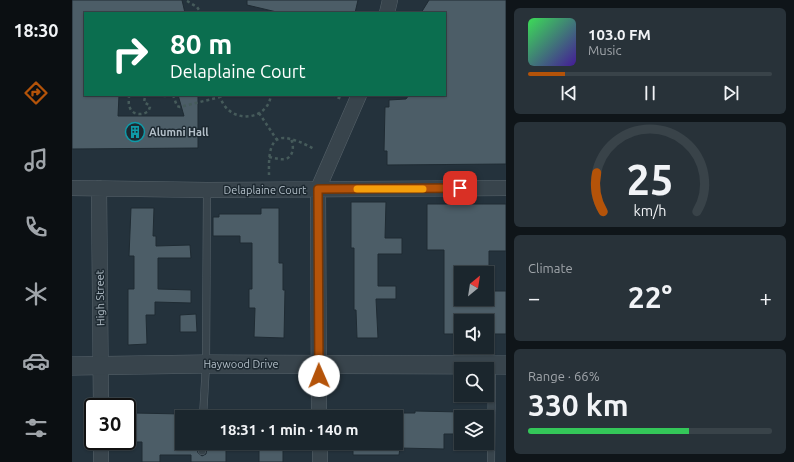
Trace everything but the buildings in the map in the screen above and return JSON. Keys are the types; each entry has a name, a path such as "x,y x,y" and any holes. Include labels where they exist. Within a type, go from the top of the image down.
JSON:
{"street":[{"path":"387,12 390,0"},
{"path":"319,410 318,189 359,96"},
{"name":"Delaplaine Court","path":"72,188 207,190 506,188"},
{"name":"High Street","path":"99,188 101,398"},
{"name":"Haywood Drive","path":"72,366 206,364 499,365"},
{"path":"101,450 101,462"},
{"path":"320,450 320,462"}],"lane":[{"path":"203,410 206,364 207,190"},
{"path":"491,462 499,365"}],"path":[{"path":"187,1 197,7 200,12"},
{"path":"129,96 130,108 135,114 143,114 149,110 150,106 144,102 146,96"},
{"path":"173,96 177,106 180,107 220,96 224,105 230,111 245,117 259,113 267,105 271,96"},
{"path":"259,113 277,140"},
{"path":"269,180 272,144 277,140 280,138 290,139 314,149"},
{"path":"270,157 285,159 288,157 292,152 292,142 290,139"}],"slow traffic":[{"path":"357,189 423,189"}],"place":[{"name":"Alumni Hall","path":"135,132"}],"route":[{"path":"319,376 318,189 460,188"}]}
